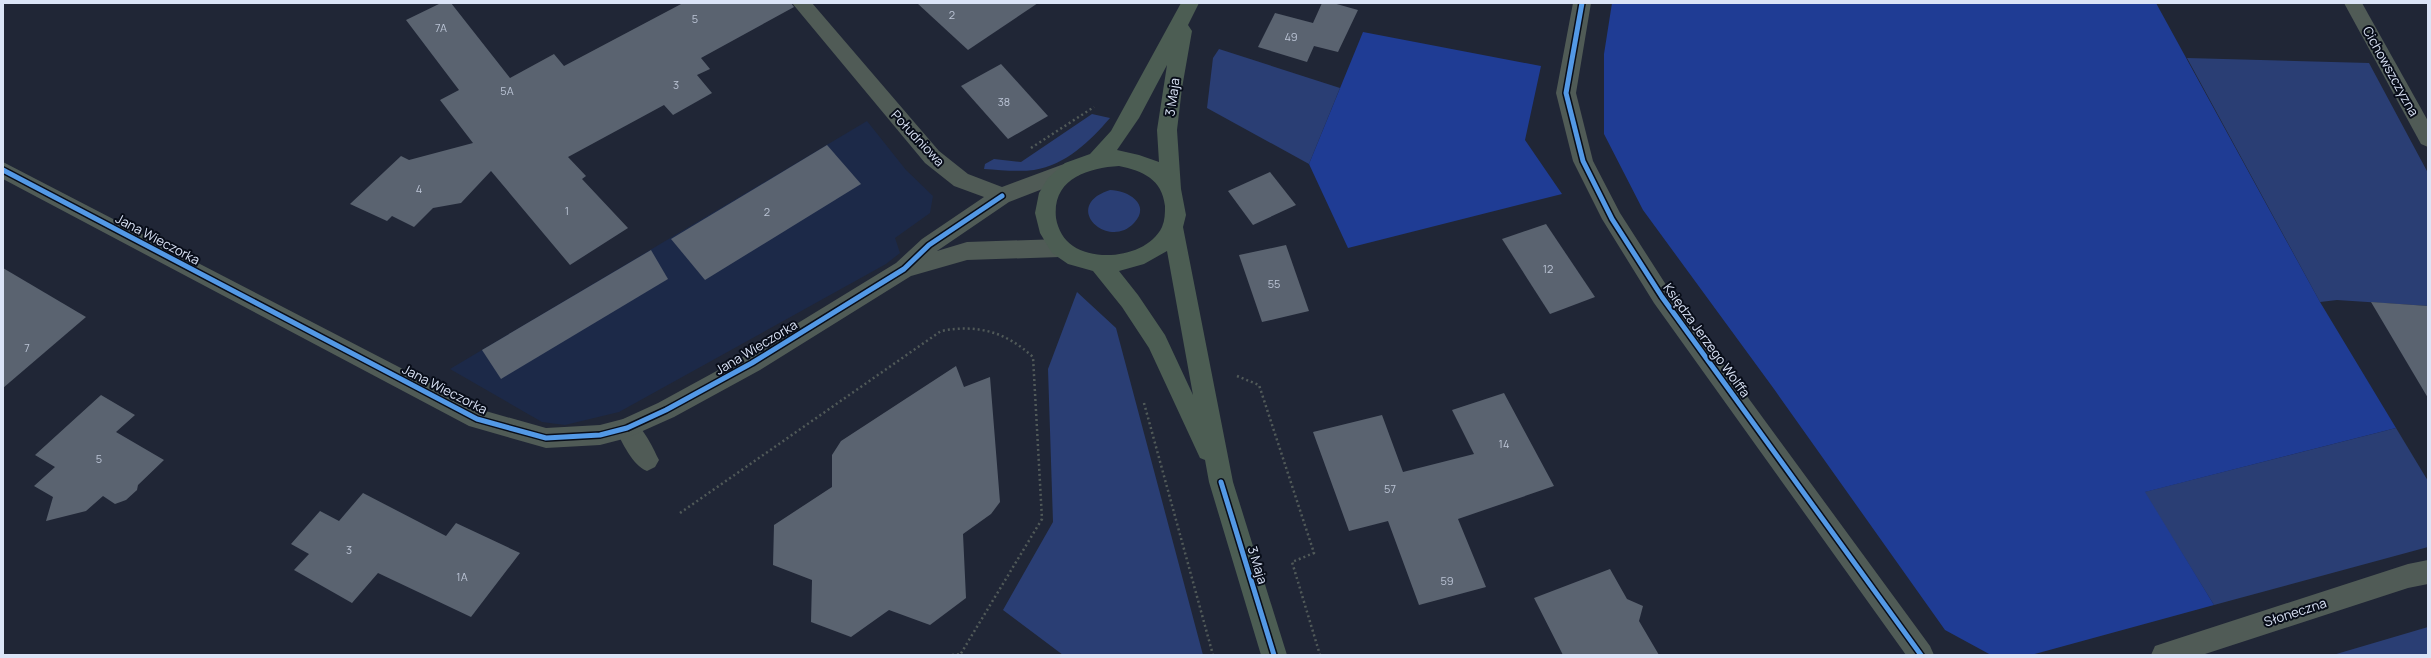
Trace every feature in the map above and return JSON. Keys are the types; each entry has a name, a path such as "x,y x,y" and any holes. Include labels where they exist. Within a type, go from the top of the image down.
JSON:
{"street":[{"name":"Południowa","path":"801,3 932,157 961,180 1002,196"},
{"name":"Księdza Jerzego Wolffa","path":"1582,3 1566,93 1583,161 1612,219 1662,297 1921,655"},
{"name":"Cichowszczyzna","path":"2353,3 2428,139"},
{"name":"3 Maja","path":"1096,160 1118,136 1132,113 1189,5"},
{"name":"3 Maja","path":"1171,188 1167,130 1172,88 1189,5"},
{"path":"1002,196 1072,169 1096,160 1119,158 1140,162 1159,173 1171,188 1177,208 1173,228 1162,244 1144,256 1124,263 1100,264 1078,260 1060,248 1048,233 1044,216 1046,198 1056,182 1072,169"},
{"name":"Jana Wieczorka","path":"3,170 477,419 546,438 600,435 627,428 752,364 904,269 929,245 1002,196"},
{"name":"3 Maja","path":"1173,228 1222,482 1274,655"},
{"name":"Jana Wieczorka","path":"904,269 967,251 1060,248"},
{"name":"3 Maja","path":"1100,264 1130,301 1157,342 1222,482"},
{"path":"627,428 647,460"},
{"name":"Słoneczna","path":"2164,655 2408,576 2428,572"}],"path":[{"path":"1028,150 1098,105"},
{"path":"680,512 941,331 961,326 981,326 1022,346 1033,358 1042,519 961,654 952,655"},
{"path":"1233,375 1259,385 1314,553 1292,562 1320,655"},
{"path":"1143,396 1213,655"}],"shaded area":[{"path":"1612,3 2156,3 2320,302 2396,428 2145,492 2214,605 2031,655 1991,655 1945,630 1774,389 1643,210 1604,134 1604,54"},
{"path":"1363,32 1541,66 1525,140 1562,194 1348,248 1309,164"},
{"path":"1219,49 1340,88 1309,164 1207,108 1213,58"},
{"path":"2187,58 2369,63 2428,173 2428,306 2337,300 2320,302"},
{"path":"1092,114 1110,118 1086,143 1057,163 1028,171 984,169 985,164 994,159 1021,162"},
{"path":"867,121 906,170 933,196 930,213 895,238 900,253 886,264 619,412 565,425 542,422 450,369"},
{"path":"1110,190 1123,192 1130,195 1139,204 1139,216 1134,223 1123,230 1112,232 1102,229 1094,223 1089,215 1089,206 1096,197"},
{"path":"1077,292 1116,328 1203,655 1063,655 1003,610 1053,522 1048,369"},
{"path":"2396,428 2428,481 2428,547 2214,605 2144,492"},
{"path":"2428,627 2428,655 2333,655"}],"building":[{"path":"441,3 451,3 510,78 554,54 564,66 683,3 791,3 794,7 701,58 710,69 697,75 712,93 673,115 664,105 568,157 586,176 582,179 628,228 570,265 491,171 461,203 433,208 414,227 392,216 387,221 350,204 401,156 409,160 473,143 440,100 459,90 406,20"},
{"path":"917,3 1038,3 968,50"},
{"path":"1322,3 1333,3 1358,10 1338,52 1314,46 1307,62 1258,47 1275,13 1313,23"},
{"path":"1001,64 1048,116 1008,139 961,86"},
{"path":"827,145 861,184 705,280 671,239"},
{"path":"1270,172 1296,205 1253,225 1228,191"},
{"path":"1546,224 1595,297 1550,314 1502,239"},
{"path":"1286,245 1309,311 1262,322 1239,255"},
{"path":"651,250 668,279 501,379 482,350"},
{"path":"3,268 86,317 3,388"},
{"path":"2371,302 2428,306 2428,398"},
{"path":"956,366 964,387 990,377 1000,502 991,514 963,534 966,598 930,625 889,610 851,637 811,622 812,580 773,565 774,525 832,487 832,455 841,441"},
{"path":"1504,393 1554,486 1458,519 1486,587 1419,605 1388,521 1349,531 1313,432 1382,415 1403,472 1474,454 1452,410"},
{"path":"101,395 135,415 116,432 164,460 138,485 137,490 126,500 115,504 103,496 86,511 46,521 53,497 34,486 55,467 35,455"},
{"path":"363,493 446,536 456,523 520,553 471,617 378,573 352,603 294,570 309,554 291,544 320,511 339,521"},
{"path":"1610,569 1627,599 1643,606 1639,621 1659,655 1563,655 1534,598"}],"cycle path":[{"path":"1582,3 1566,93 1583,161 1612,219 1662,297 1921,655"},
{"path":"3,170 477,419 546,438 600,435 627,428 666,410 752,363 904,269 929,245 1002,196"},
{"path":"1221,482 1274,655"}]}
